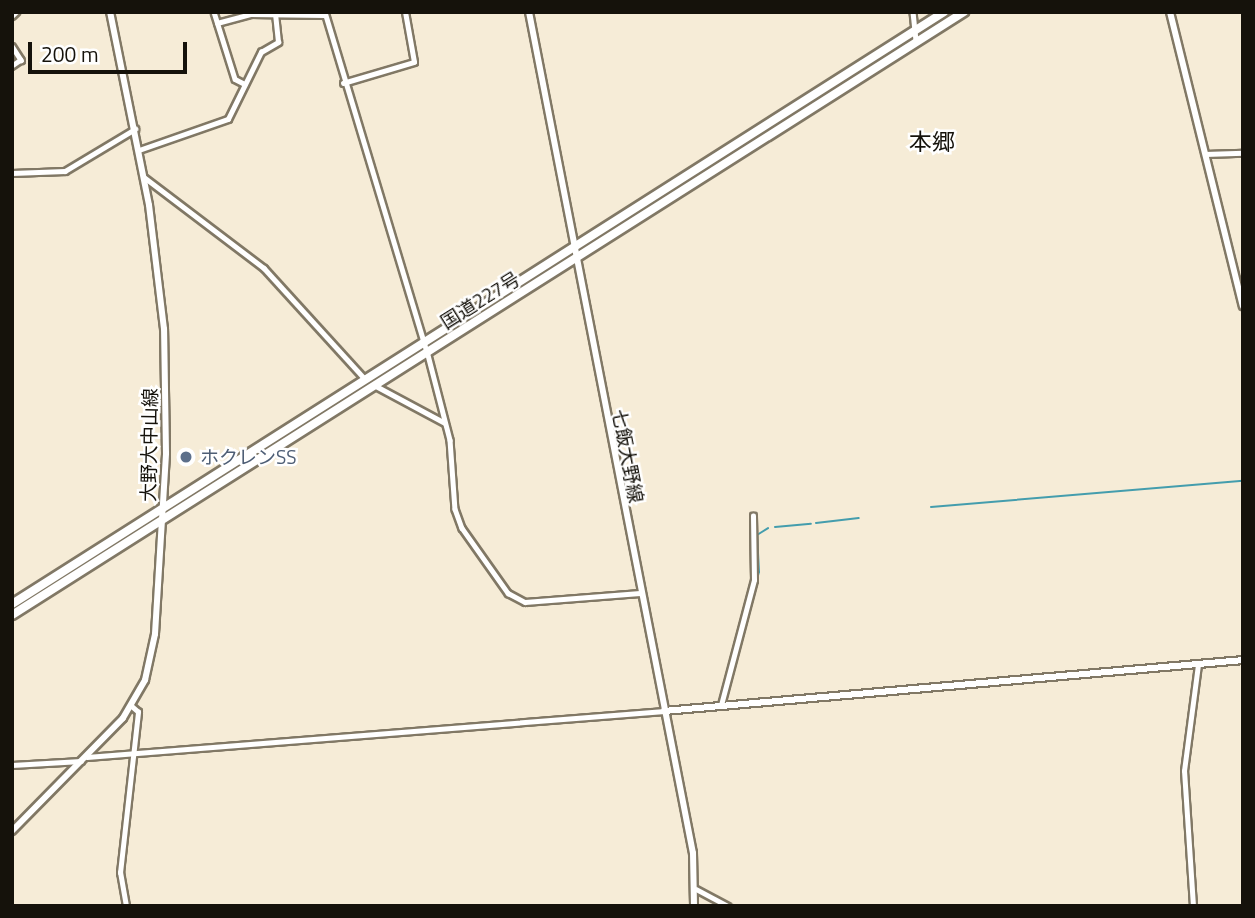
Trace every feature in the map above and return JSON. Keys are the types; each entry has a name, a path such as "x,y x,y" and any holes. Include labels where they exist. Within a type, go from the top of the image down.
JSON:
{"highway":[{"name":"国道227号","path":"12,604 944,12"},
{"name":"国道227号","path":"12,615 964,12"}],"main road":[{"name":"大野大中山線","path":"12,831 84,759 131,706 152,653 165,507 164,329 144,177 110,12"},
{"name":"七飯大野線","path":"529,12 664,711 696,889 694,906"},
{"path":"1170,12 1243,306"},
{"path":"664,711 1243,660"}],"street":[{"path":"214,12 235,79 245,84"},
{"path":"217,23 275,12 325,14 343,83 427,351 446,424 457,516 508,593 525,602 640,593"},
{"path":"139,150 222,124 261,52 278,42 275,12"},
{"path":"343,83 414,62 405,12"},
{"path":"913,12 918,29 916,43"},
{"path":"12,46 21,60 12,66"},
{"path":"12,173 65,171 135,129"},
{"path":"1205,154 1243,153"},
{"path":"144,177 264,268 364,378 446,424"},
{"path":"721,705 754,580 753,516"},
{"path":"1194,906 1184,771 1198,664"},
{"path":"126,906 120,873 138,712 131,706"},
{"path":"12,765 664,711"},
{"path":"696,889 727,906"}],"waterway":[{"path":"931,507 1243,481"},
{"path":"816,523 859,518"},
{"path":"775,527 811,524"},
{"path":"744,626 759,572 757,535 768,528"}],"place":[{"name":"ホクレンSS","path":"186,457"}],"district":[{"name":"本郷","path":"932,142"}]}
